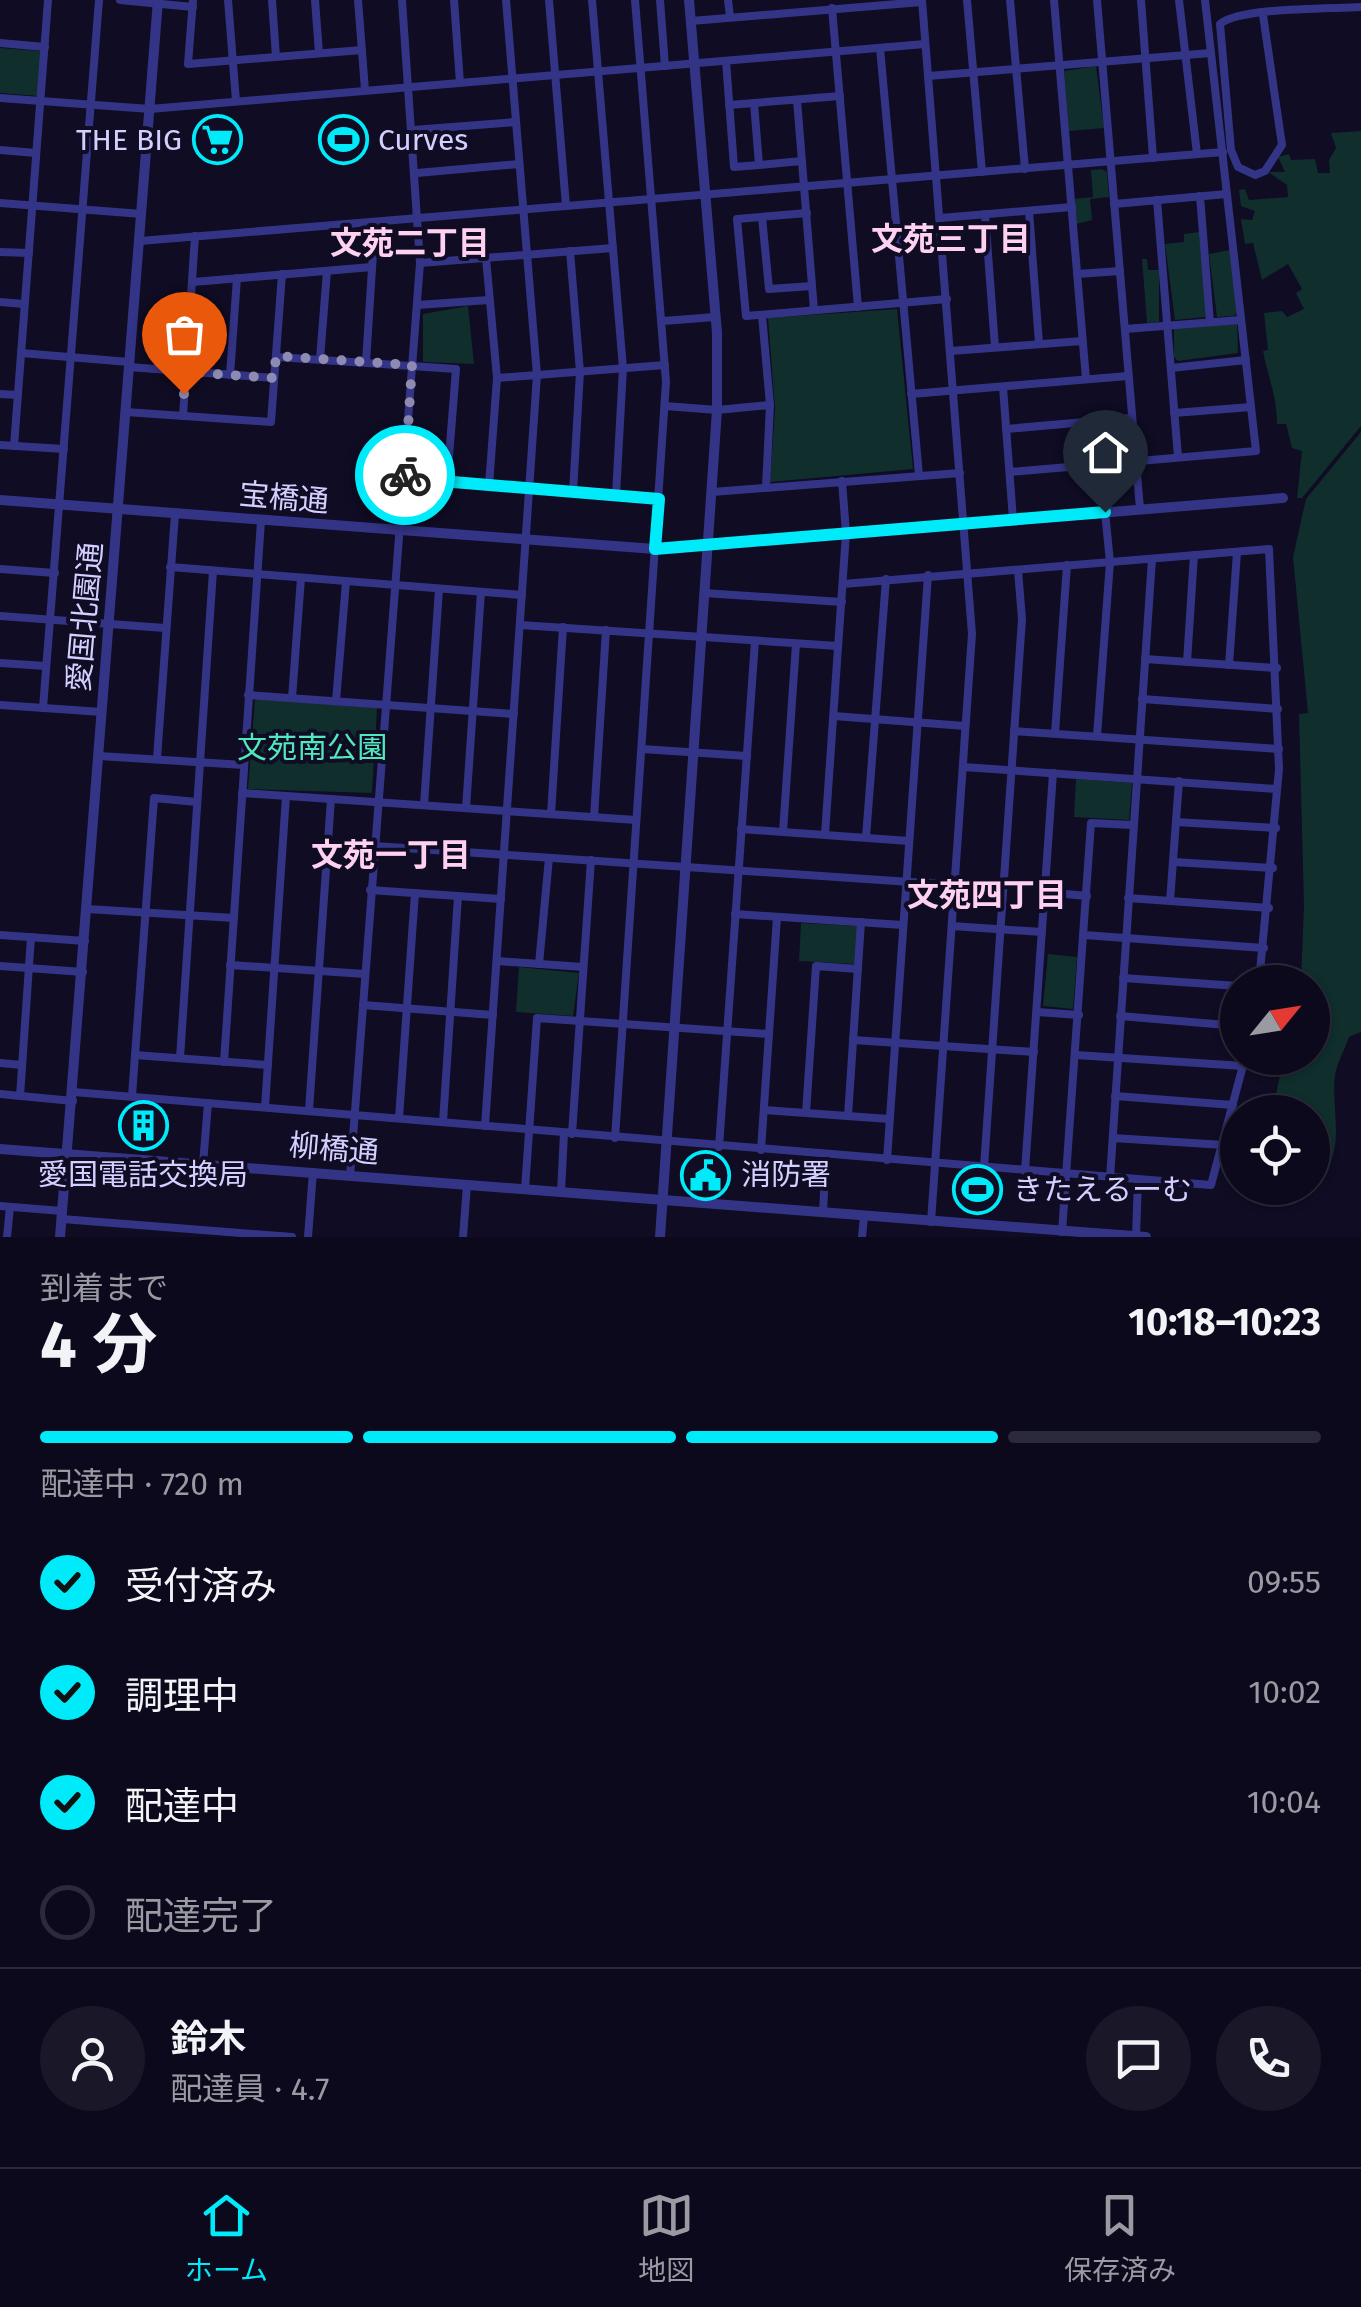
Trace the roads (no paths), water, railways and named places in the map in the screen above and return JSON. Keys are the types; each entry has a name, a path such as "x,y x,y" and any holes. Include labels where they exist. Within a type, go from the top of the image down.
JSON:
{"street":[{"path":"14,446 48,0"},
{"path":"43,708 98,0"},
{"path":"120,0 193,4 188,64 362,50"},
{"path":"228,0 236,101"},
{"path":"272,0 276,57"},
{"path":"315,0 319,53"},
{"path":"358,0 365,90"},
{"path":"350,1176 420,264 420,218 402,0"},
{"path":"454,0 460,83"},
{"path":"486,1126 537,375 506,0"},
{"path":"549,0 566,206"},
{"path":"592,0 623,368 616,495"},
{"path":"615,1138 666,365 635,0"},
{"path":"660,0 665,66"},
{"path":"660,1237 717,410 715,317 689,0"},
{"path":"728,0 730,17"},
{"path":"967,0 982,172"},
{"path":"1010,0 1024,169"},
{"path":"1054,0 1086,380"},
{"path":"1098,0 1140,509"},
{"path":"1141,0 1153,158"},
{"path":"1179,0 1196,154"},
{"path":"1010,472 1256,451 1205,0"},
{"path":"690,21 922,1 970,574 965,726 931,1222"},
{"name":"愛国北園通","path":"60,1237 150,109 152,2"},
{"path":"1263,15 1282,145 1265,171 1255,175 1238,166 1231,150 1218,37 1220,24 1227,18 1263,15 1361,7"},
{"path":"832,8 858,307"},
{"path":"0,43 45,47"},
{"path":"0,98 150,109 925,44"},
{"path":"880,48 919,475"},
{"path":"928,76 1211,52"},
{"path":"726,61 734,167 802,161"},
{"path":"729,105 840,96"},
{"path":"796,100 814,310"},
{"path":"754,103 759,165"},
{"path":"412,130 516,122"},
{"path":"0,150 36,153"},
{"path":"140,241 1223,152"},
{"path":"416,173 520,164"},
{"path":"1114,204 1226,194"},
{"path":"1200,196 1210,322"},
{"path":"1157,200 1178,457"},
{"path":"0,204 142,214"},
{"path":"940,218 1072,207"},
{"path":"1028,211 1039,344"},
{"path":"806,213 737,220 746,316 946,299"},
{"path":"985,214 996,347"},
{"path":"762,217 769,289 812,286"},
{"path":"366,362 375,222"},
{"path":"183,416 196,236"},
{"path":"420,264 613,248"},
{"path":"570,251 580,372 573,492"},
{"path":"0,252 30,253"},
{"path":"486,258 497,378 489,485"},
{"path":"192,282 372,267"},
{"path":"320,359 327,271"},
{"path":"1077,274 1120,271"},
{"path":"126,412 271,422 282,274"},
{"path":"230,375 237,278"},
{"path":"417,305 489,300"},
{"path":"0,302 24,304"},
{"path":"762,315 770,405 766,487"},
{"path":"663,321 715,317"},
{"path":"1125,329 1241,320"},
{"path":"951,351 1082,341"},
{"path":"21,353 274,378"},
{"path":"276,356 456,368 447,482"},
{"path":"1171,368 1246,360"},
{"path":"497,378 666,365"},
{"path":"911,394 1128,376"},
{"path":"1002,387 1013,520"},
{"path":"0,394 18,395"},
{"path":"665,406 717,410 770,405"},
{"path":"1174,413 1251,406"},
{"path":"1006,429 1131,418"},
{"path":"0,445 64,448"},
{"path":"712,492 960,473"},
{"path":"405,478 659,499"},
{"path":"825,834 846,532 842,481"},
{"name":"宝橋通","path":"0,500 655,549 1283,498"},
{"path":"1098,736 1110,562 1105,512"},
{"path":"157,758 175,514"},
{"path":"224,1062 262,521"},
{"path":"842,584 1268,548 1279,749 1276,828 1262,965"},
{"path":"1229,665 1237,552"},
{"path":"1187,662 1194,555"},
{"path":"1110,1178 1152,559"},
{"path":"1055,733 1067,566"},
{"path":"170,568 522,595"},
{"path":"0,569 55,573"},
{"path":"984,1166 1022,619 1018,570"},
{"path":"180,1058 213,571"},
{"path":"887,1160 928,575"},
{"path":"292,698 301,578"},
{"path":"866,837 886,580"},
{"path":"336,702 346,582"},
{"path":"424,805 439,589"},
{"path":"466,808 480,592"},
{"path":"704,593 842,602"},
{"path":"0,616 165,628"},
{"path":"520,625 838,646"},
{"path":"550,814 564,627"},
{"path":"594,817 606,630"},
{"path":"719,1147 754,641"},
{"path":"783,832 796,644"},
{"path":"1145,660 1277,668"},
{"path":"0,663 46,666"},
{"path":"248,695 514,714"},
{"path":"1142,699 1278,708"},
{"path":"0,705 102,712"},
{"path":"834,716 965,726"},
{"path":"1014,730 1279,749"},
{"path":"642,749 747,756"},
{"path":"99,756 244,765"},
{"path":"962,767 1277,788"},
{"path":"1025,1171 1053,773"},
{"path":"1170,902 1178,782"},
{"path":"242,792 636,820"},
{"path":"265,1107 286,796"},
{"path":"132,1096 154,798 197,802"},
{"path":"308,1110 331,799"},
{"path":"1176,822 1276,828"},
{"path":"1062,1232 1092,823 1133,826"},
{"path":"742,829 909,841"},
{"path":"374,846 955,885"},
{"path":"539,964 549,858"},
{"path":"561,1192 580,1020 591,860"},
{"path":"1174,862 1272,868"},
{"path":"370,890 501,899"},
{"path":"1044,892 1087,896"},
{"path":"399,1118 416,893"},
{"path":"443,1122 458,896"},
{"path":"1128,898 1269,908"},
{"path":"88,908 234,918"},
{"path":"735,914 904,925"},
{"path":"762,1150 777,917"},
{"path":"848,1116 862,922"},
{"path":"952,926 1042,932"},
{"path":"0,935 85,941"},
{"path":"1084,935 1264,948"},
{"path":"20,1096 31,938"},
{"path":"496,961 584,967"},
{"path":"230,964 364,974"},
{"path":"0,966 83,972"},
{"path":"806,1112 816,966 858,969"},
{"path":"1123,978 1220,985"},
{"path":"363,1005 493,1015"},
{"path":"1037,1012 1079,1015"},
{"path":"1120,1016 1220,1024"},
{"path":"525,1188 537,1018 770,1034"},
{"path":"853,1040 1034,1052"},
{"path":"135,1054 268,1065"},
{"path":"1076,1055 1220,1061"},
{"path":"0,1064 22,1065"},
{"path":"0,1094 132,1096 826,1156 1211,1184 1220,1157"},
{"path":"1115,1096 1220,1105"},
{"path":"203,1164 208,1103"},
{"path":"764,1110 889,1119"},
{"path":"1113,1138 1220,1145"},
{"name":"柳橋通","path":"0,1149 1146,1237"},
{"path":"823,1212 826,1156"},
{"path":"308,1237 312,1172"},
{"path":"1136,1236 1138,1180"},
{"path":"463,1237 468,1185"},
{"path":"7,1237 5,1207 292,1237"},
{"path":"862,1237 864,1216"}],"place":[{"name":"THE BIG","path":"217,140"},
{"name":"Curves","path":"343,140"},
{"name":"愛国電話交換局","path":"143,1126"},
{"name":"消防署","path":"706,1175"},
{"name":"きたえるーむ","path":"978,1190"}],"district":[{"name":"文苑三丁目","path":"951,239"},
{"name":"文苑二丁目","path":"410,243"},
{"name":"文苑一丁目","path":"391,855"},
{"name":"文苑四丁目","path":"987,895"}],"park label":[{"name":"文苑南公園","path":"312,748"}]}
